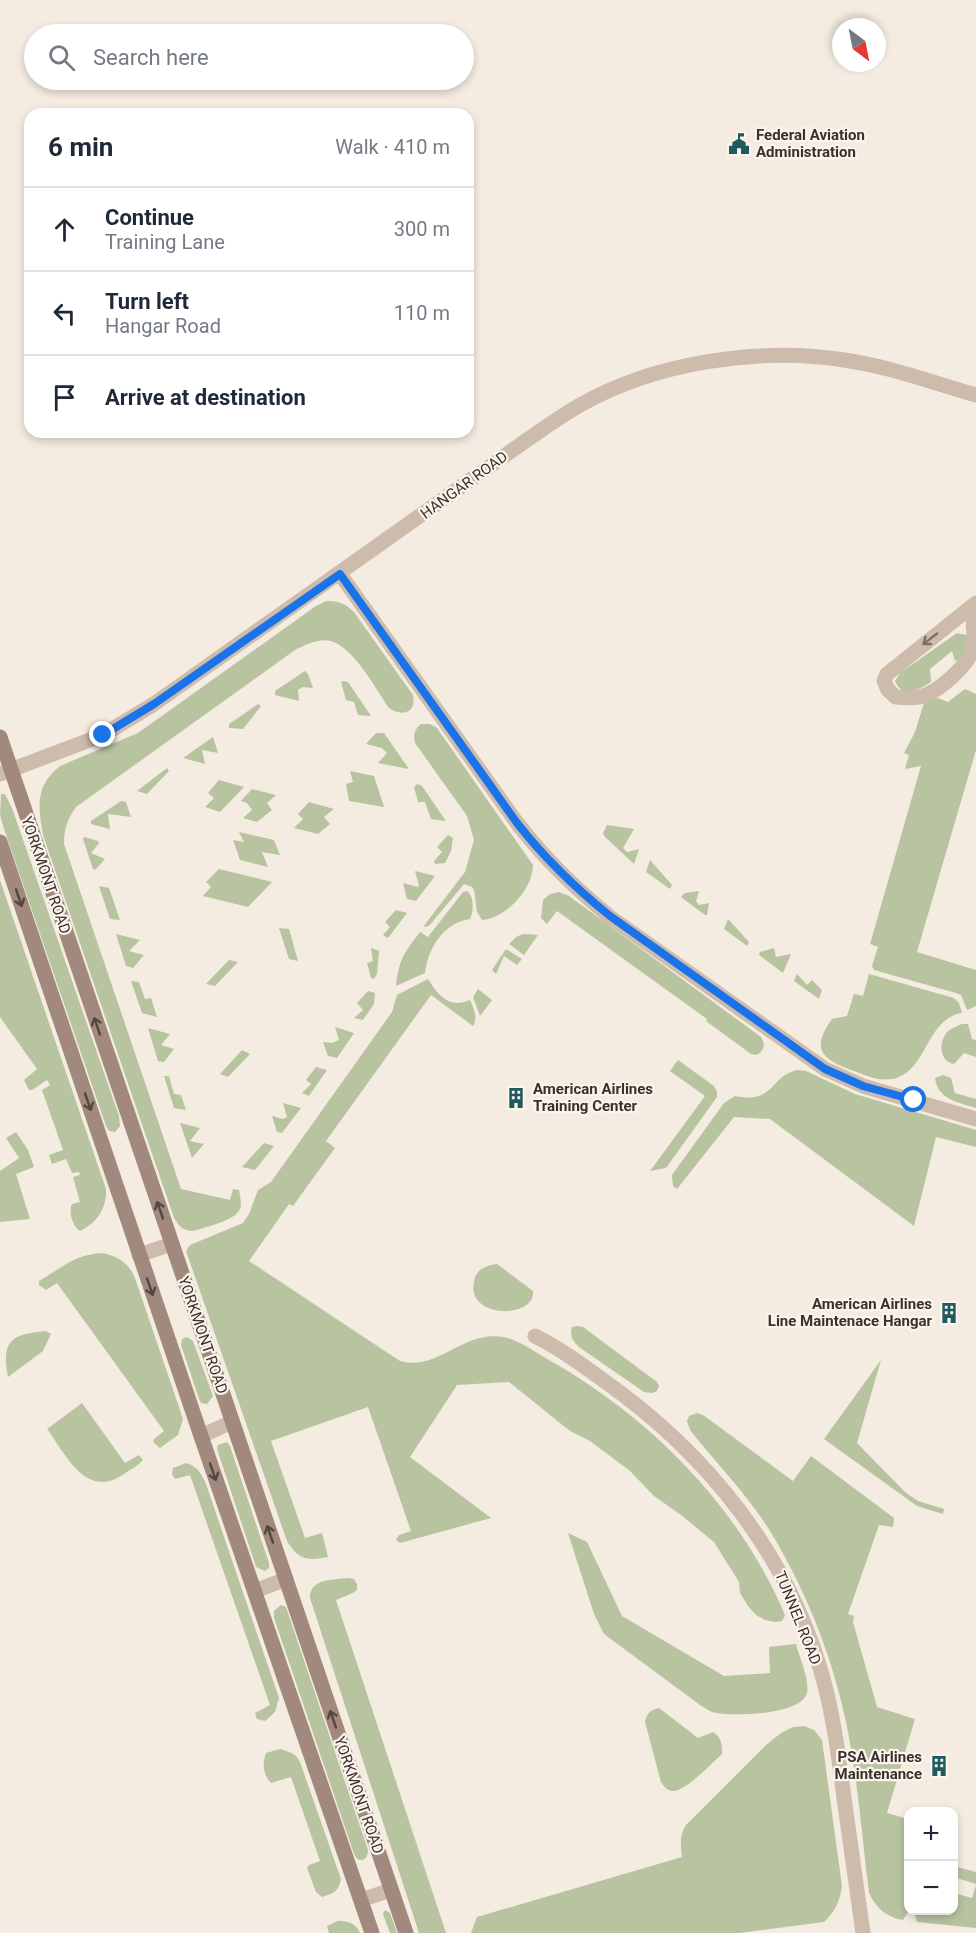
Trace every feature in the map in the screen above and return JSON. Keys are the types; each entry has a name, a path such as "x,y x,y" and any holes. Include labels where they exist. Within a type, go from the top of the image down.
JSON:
{"street":[{"name":"HANGAR ROAD","path":"6,773 103,735 154,704 524,442 582,404 648,376 697,363 743,356 795,355 844,360 900,373 976,396"},
{"path":"340,574 517,823 543,856 578,890 610,916 825,1069 863,1086 976,1119"},
{"path":"976,605 972,614 973,648 963,667 929,694 913,698 896,698 888,690 884,681 886,674 976,605"},
{"name":"YORKMONT ROAD","path":"0,737 6,773 172,1244 406,1933"},
{"path":"0,842 372,1933"},
{"path":"139,1255 172,1244"},
{"name":"TUNNEL ROAD","path":"535,1336 575,1359 615,1388 692,1453 748,1521 776,1564 807,1634 824,1681 835,1733 863,1933"},
{"path":"201,1436 232,1422"},
{"path":"255,1591 286,1579"},
{"path":"361,1900 392,1890"}],"green space":[{"path":"326,601 341,603 354,612 413,695 414,701 411,709 403,713 389,708 364,670 340,645 326,640 312,642 295,650 76,807 65,829 64,844 181,1189 230,1200 233,1189 239,1190 241,1205 237,1213 219,1223 190,1231 182,1228 174,1218 43,835 40,797 46,781 60,766 138,733"},
{"path":"957,633 966,635 969,640 963,658 955,661 952,651 930,669 931,682 912,691 902,690 898,686 895,681 900,673"},
{"path":"305,671 313,688 303,687 298,690 299,701 275,695 275,691"},
{"path":"341,682 348,682 371,716 358,715 354,702 346,700"},
{"path":"965,689 976,694 976,750 917,952 976,970 976,1006 967,1010 961,995 874,970 872,966 878,947 870,944 921,766 905,769 909,755 904,753 915,732 924,703 938,698 948,702"},
{"path":"258,704 261,706 243,729 229,728 229,724"},
{"path":"421,724 430,724 437,728 533,865 528,883 516,901 509,908 491,918 482,920 477,912 474,890 464,884 429,926 423,927 465,872 474,840 467,816 415,743 415,733"},
{"path":"376,733 384,733 409,769 378,763 387,753 382,748 366,744"},
{"path":"213,737 218,753 202,750 205,764 183,758"},
{"path":"167,768 169,771 147,794 137,791"},
{"path":"350,771 374,776 384,807 349,801 346,784 353,782"},
{"path":"219,780 244,787 220,812 205,807 214,798 208,793"},
{"path":"417,784 422,786 446,821 431,819 425,802 418,802 414,787"},
{"path":"252,789 276,795 267,803 272,810 257,822 243,818 252,810 247,803 241,801"},
{"path":"1,794 5,794 12,808 119,1116 120,1126 115,1132 109,1131 106,1126 4,829 0,815"},
{"path":"121,801 126,802 131,817 108,814 110,829 91,824 91,821"},
{"path":"309,802 334,809 324,817 330,824 318,834 294,828 303,819 298,814"},
{"path":"607,825 634,829 623,848 627,852 639,849 634,864 604,836"},
{"path":"239,832 274,840 280,855 262,852 268,867 240,860 233,840 244,842"},
{"path":"448,835 453,838 451,851 445,863 435,864 434,861 442,852 437,847"},
{"path":"84,837 98,841 99,843 91,853 105,859 95,870 83,839"},
{"path":"650,860 672,885 670,889 646,872"},
{"path":"219,869 272,882 248,907 203,896 211,887 206,882"},
{"path":"415,871 435,876 416,901 407,899 403,883 418,887"},
{"path":"0,880 106,1189 105,1202 100,1214 80,1231 73,1223 71,1215 72,1204 80,1202 73,1177 80,1175 79,1172 72,1173 66,1159 52,1164 49,1155 63,1150 42,1090 50,1085 47,1080 29,1090 24,1080 37,1069 0,1017"},
{"path":"99,886 109,888 120,920 110,919"},
{"path":"467,891 473,904 470,919 460,921 438,938 433,946 425,973 396,986 401,963 414,939 420,932 428,937 463,892"},
{"path":"699,891 696,901 699,905 709,903 707,915 681,897 685,893"},
{"path":"559,892 569,896 761,1037 764,1045 761,1051 757,1055 751,1054 706,1021 707,1019 557,911 547,924 541,918 543,900 550,894"},
{"path":"396,910 407,913 388,938 383,935 390,927 385,922"},
{"path":"728,919 749,942 747,946 724,929"},
{"path":"279,928 289,929 298,961 289,959"},
{"path":"116,934 140,940 129,951 144,955 133,968 126,966"},
{"path":"523,934 538,935 524,955 509,944"},
{"path":"371,948 379,951 377,974 374,979 371,978 367,963 373,961"},
{"path":"774,948 776,957 791,954 783,973 759,955 760,952"},
{"path":"506,949 522,959 517,965 504,956 496,974 492,970"},
{"path":"229,960 238,962 215,986 206,984"},
{"path":"797,974 807,985 812,980 822,990 819,999 794,981"},
{"path":"869,974 954,998 959,1003 962,1013 942,1024 916,1063 908,1071 893,1079 876,1078 843,1067 828,1058 821,1047 825,1030 832,1019 847,1016 854,994 863,996"},
{"path":"428,979 440,995 451,1002 470,1000 475,1016 473,1026 431,995 326,1141 335,1148 293,1206 289,1204 249,1261 400,1361 415,1363 428,1360 478,1338 492,1336 508,1338 526,1346 592,1387 660,1441 719,1504 744,1539 766,1576 785,1615 782,1621 765,1620 756,1615 748,1606 740,1593 739,1582 714,1542 654,1496 630,1471 590,1441 570,1431 509,1382 457,1385 410,1457 491,1518 400,1543 396,1540 399,1535 411,1531 368,1407 271,1441 305,1538 322,1533 328,1557 304,1558 295,1552 287,1541 186,1251 190,1245 243,1223 258,1190 271,1182 392,1012 397,995"},
{"path":"131,981 139,982 145,999 151,998 157,1017 142,1013"},
{"path":"478,989 492,1000 480,1016 473,997"},
{"path":"368,991 375,993 374,1004 363,1020 354,1018 363,1010 357,1003"},
{"path":"962,1024 968,1024 972,1039 976,1040 976,1057 964,1053 954,1064 945,1059 943,1055 943,1040 948,1031"},
{"path":"335,1027 354,1033 337,1058 328,1056 323,1042 332,1043 339,1040"},
{"path":"148,1028 170,1034 161,1045 174,1049 164,1062 158,1061"},
{"path":"242,1050 250,1054 228,1077 220,1074"},
{"path":"678,1060 714,1086 717,1097 666,1168 650,1171 705,1096 670,1071"},
{"path":"316,1067 327,1070 309,1096 302,1093 311,1084 306,1080"},
{"path":"797,1070 806,1071 855,1094 976,1130 976,1147 936,1137 914,1226 770,1119 734,1117 677,1189 673,1186 672,1175 724,1103 735,1096 758,1096 765,1093 781,1078"},
{"path":"943,1075 951,1078 955,1093 976,1099 976,1108 956,1102 940,1091 935,1078"},
{"path":"164,1076 169,1076 174,1094 181,1095 186,1110 174,1108"},
{"path":"283,1103 301,1108 282,1133 277,1132 272,1116 283,1119 287,1117"},
{"path":"180,1123 200,1128 190,1141 204,1144 192,1158"},
{"path":"16,1132 28,1150 34,1167 16,1174 30,1219 0,1222 0,1171 19,1158 6,1138"},
{"path":"264,1143 274,1146 255,1170 242,1167"},
{"path":"102,1253 122,1261 135,1278 183,1419 178,1435 160,1448 153,1440 164,1431 57,1283 46,1290 39,1285 39,1281 69,1262 84,1256"},
{"path":"497,1264 533,1291 531,1300 524,1307 502,1311 490,1308 480,1303 474,1294 474,1282 479,1271"},
{"path":"572,1327 583,1327 657,1382 659,1386 657,1391 644,1392 579,1347 571,1336"},
{"path":"46,1331 51,1334 43,1351 8,1377 6,1353 13,1340 26,1334"},
{"path":"187,1337 193,1341 213,1396 207,1404 201,1403 199,1399 181,1345 182,1339"},
{"path":"881,1360 857,1443 906,1493 918,1501 944,1509 943,1514 917,1506 824,1439"},
{"path":"82,1403 125,1463 139,1455 143,1460 137,1466 111,1481 99,1482 88,1478 70,1462 47,1429"},
{"path":"697,1413 703,1415 793,1481 811,1456 894,1518 893,1527 879,1525 848,1614 854,1616 853,1622 877,1707 915,1719 887,1813 904,1818 904,1915 906,1915 903,1920 883,1911 875,1904 869,1893 847,1727 828,1655 810,1608 767,1526 690,1430 687,1421 689,1416"},
{"path":"227,1442 269,1563 269,1568 265,1571 256,1567 217,1449 218,1445"},
{"path":"186,1463 199,1471 206,1484 279,1698 275,1712 265,1721 257,1719 255,1713 270,1705 190,1475 175,1479 172,1474 173,1468"},
{"path":"568,1533 587,1542 622,1616 724,1676 770,1673 769,1647 796,1644 804,1668 807,1693 793,1706 752,1714 716,1713 700,1705 604,1634 594,1614"},
{"path":"354,1579 357,1590 336,1600 446,1933 419,1933 310,1598 311,1591 318,1583"},
{"path":"281,1605 286,1607 368,1850 367,1857 364,1859 357,1859 354,1854 274,1618 274,1611"},
{"path":"659,1708 698,1738 713,1732 722,1744 722,1754 705,1770 690,1783 672,1791 665,1788 661,1782 645,1722 649,1712"},
{"path":"804,1726 814,1730 822,1740 842,1886 836,1906 824,1922 739,1933 471,1933 477,1917 682,1857 681,1837 686,1825 766,1745 793,1727"},
{"path":"280,1749 294,1755 300,1762 341,1879 337,1889 326,1896 322,1897 316,1892 307,1868 320,1861 291,1777 271,1783 265,1773 266,1753"},
{"path":"958,1867 976,1872 976,1884 958,1878"},
{"path":"976,1885 976,1928 917,1922 915,1915 958,1915 958,1894 972,1898"},
{"path":"385,1910 390,1913 397,1933 390,1933 383,1914"},
{"path":"338,1921 351,1923 360,1933 329,1933 327,1926"}],"place":[{"name":"Federal Aviation Administration","path":"739,144"},
{"name":"American Airlines Training Center","path":"516,1098"},
{"name":"American Airlines Line Maintenace Hangar","path":"949,1313"},
{"name":"PSA Airlines Maintenance","path":"939,1766"}],"route":[{"path":"103,735 154,704 340,574 517,823 543,856 578,890 610,916 825,1069 863,1086 914,1100"}]}
